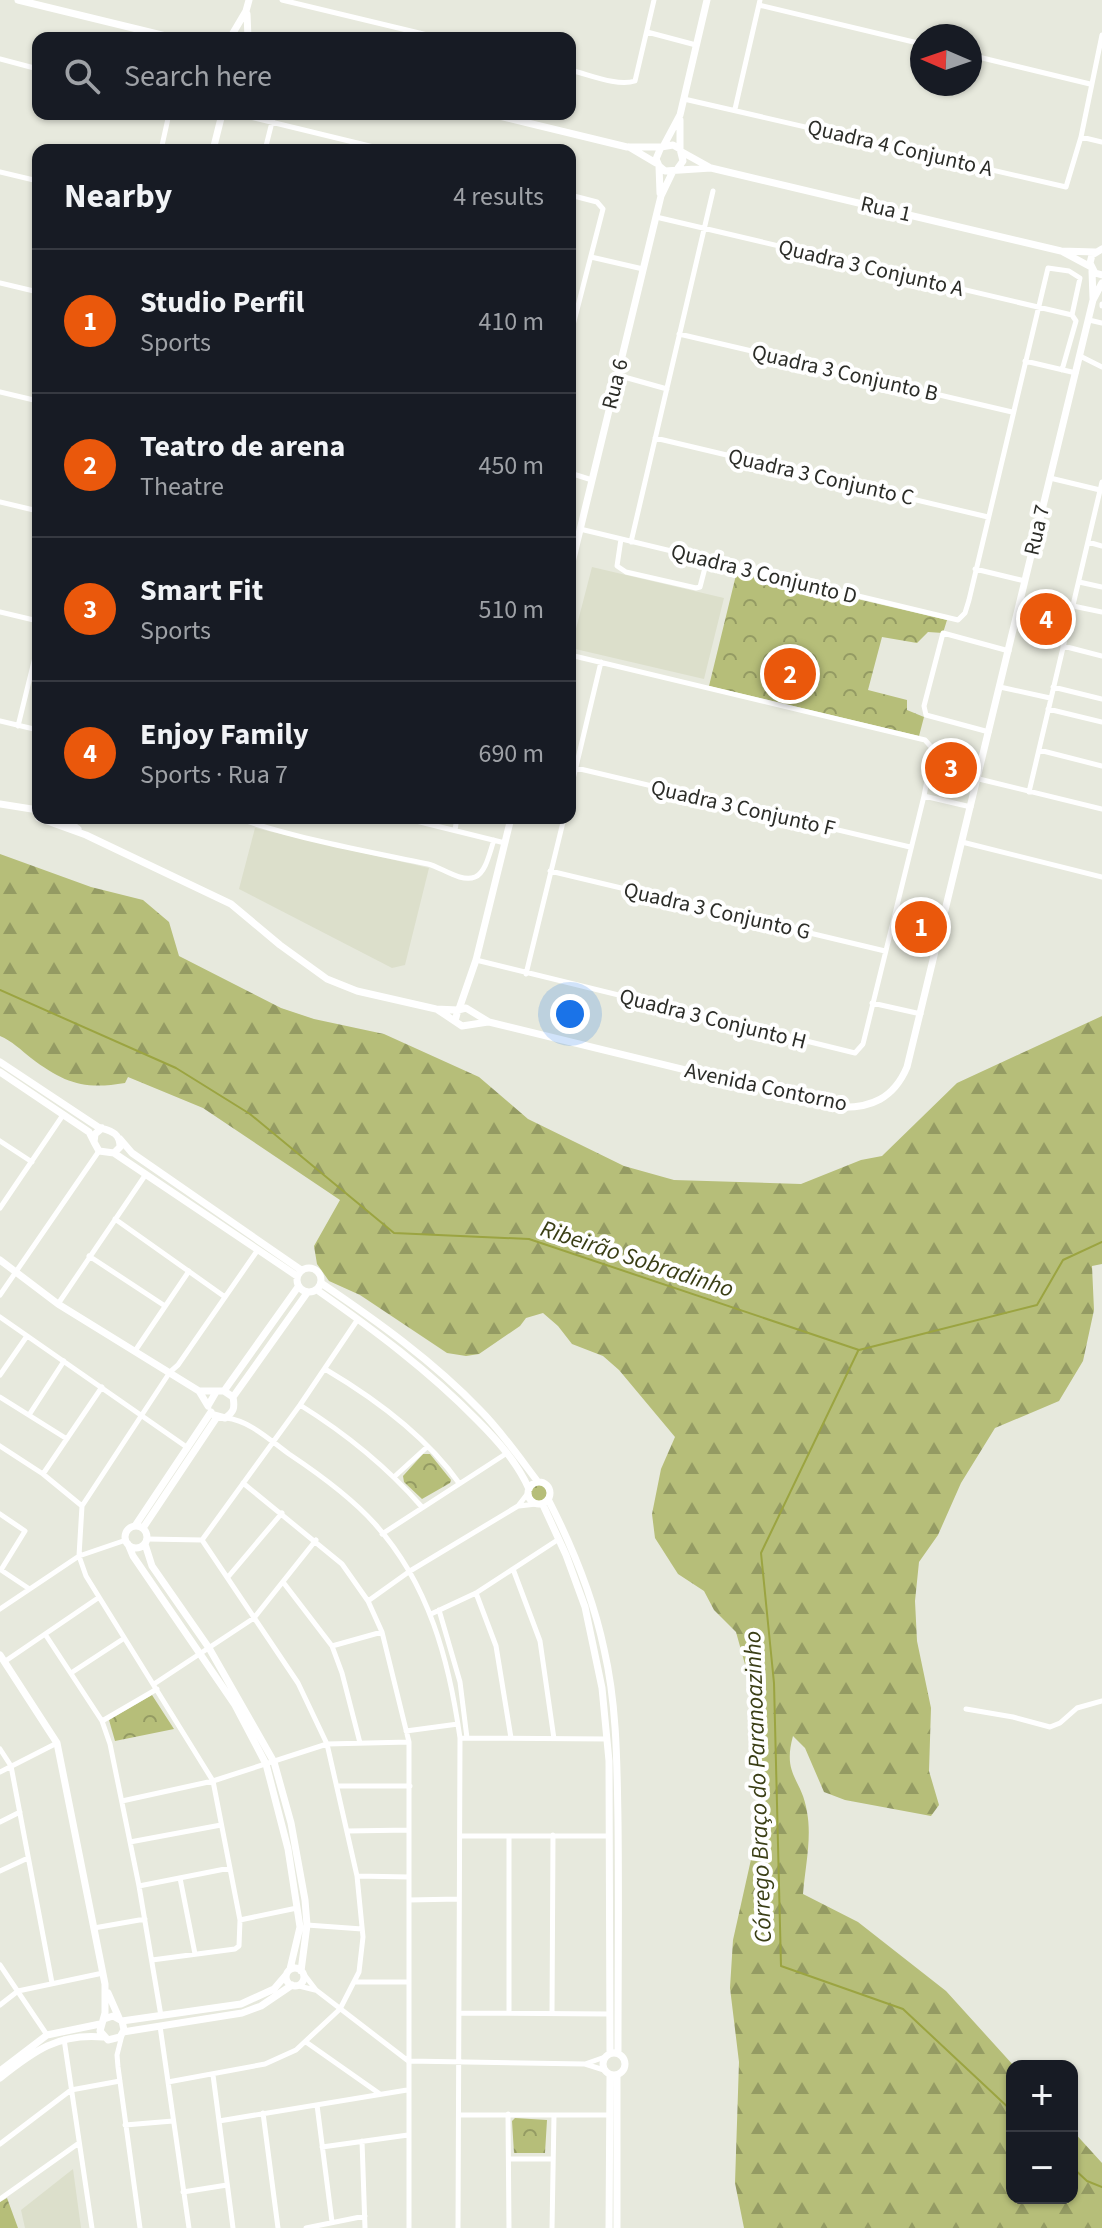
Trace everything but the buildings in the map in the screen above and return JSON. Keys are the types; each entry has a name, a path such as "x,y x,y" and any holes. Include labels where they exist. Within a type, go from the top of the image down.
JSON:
{"street":[{"path":"234,32 249,0"},
{"path":"282,0 302,2 417,32"},
{"path":"576,71 629,83 636,78 654,0"},
{"path":"676,170 683,161 680,115 707,0"},
{"path":"22,1 149,32"},
{"path":"735,109 759,2 910,41"},
{"path":"246,11 248,32"},
{"path":"647,32 697,45"},
{"path":"1102,35 1081,137 1102,142"},
{"path":"982,58 1090,84"},
{"path":"0,59 32,67"},
{"name":"Quadra 4 Conjunto A","path":"684,99 1066,187 1081,137"},
{"path":"658,165 656,155 680,115"},
{"path":"162,144 168,120"},
{"path":"214,144 220,120"},
{"path":"264,120 362,144"},
{"path":"516,120 627,147 673,145 711,168"},
{"path":"266,144 272,122"},
{"path":"627,147 665,171 711,168"},
{"name":"Rua 6","path":"658,165 661,196"},
{"name":"Rua 1","path":"711,168 1061,251"},
{"name":"Rua 6","path":"576,546 655,217 661,196 676,170"},
{"path":"0,172 32,180"},
{"path":"631,542 713,191"},
{"path":"576,196 597,202 603,209 576,319"},
{"name":"Quadra 3 Conjunto A","path":"655,217 1072,315"},
{"path":"1061,251 1099,248"},
{"name":"Rua 7","path":"971,807 1089,320 1093,300 1090,259 1099,248"},
{"path":"1061,251 1102,275"},
{"path":"591,257 643,269"},
{"path":"1025,581 975,569 1046,269 1069,271 1077,275 1081,282 1072,315 1076,321 1062,370"},
{"path":"0,283 32,291"},
{"name":"Rua 7","path":"1093,300 1102,283"},
{"path":"1089,320 1102,323"},
{"name":"Quadra 3 Conjunto B","path":"679,334 1012,412"},
{"path":"1080,356 1102,367"},
{"path":"1025,361 1076,373"},
{"path":"617,375 667,389"},
{"path":"0,392 32,400"},
{"name":"Quadra 3 Conjunto C","path":"655,438 988,517"},
{"path":"576,475 592,480"},
{"path":"1049,477 1100,490"},
{"path":"1029,792 1100,502 1102,482"},
{"path":"0,502 32,510"},
{"name":"Quadra 3 Conjunto D","path":"580,529 948,619 958,620 965,613 975,569"},
{"path":"621,539 617,566 626,572 696,588 700,587 707,560"},
{"path":"1088,542 1102,546"},
{"path":"1079,582 1102,587"},
{"path":"1073,606 1102,612"},
{"path":"0,612 32,620"},
{"path":"990,732 926,715 924,706 943,633 1009,651"},
{"path":"1063,646 1102,656"},
{"path":"576,656 925,740 933,749 924,796 872,1003 921,1014"},
{"path":"576,768 601,662"},
{"path":"18,726 32,669"},
{"path":"1000,687 1050,698"},
{"path":"1053,687 1102,699"},
{"path":"1048,709 1102,722"},
{"path":"0,721 32,729"},
{"path":"1039,750 1102,766"},
{"name":"Quadra 3 Conjunto F","path":"576,768 910,847"},
{"path":"979,779 1102,809"},
{"path":"924,796 971,807"},
{"path":"0,804 32,813"},
{"name":"Avenida Contorno","path":"489,1022 848,1108 876,1102 897,1088 907,1067 971,807"},
{"path":"21,809 32,810"},
{"path":"61,824 231,904 327,979 357,991 436,1009 459,1009 489,1022"},
{"path":"259,824 436,866 468,879 482,872 494,840"},
{"path":"430,824 505,843"},
{"path":"455,830 456,824"},
{"path":"455,1021 469,987 510,824"},
{"path":"526,974 563,824"},
{"path":"962,842 1102,877"},
{"name":"Quadra 3 Conjunto G","path":"550,871 885,951"},
{"name":"Quadra 3 Conjunto H","path":"476,960 852,1054 860,1051 863,1044 872,1003"},
{"path":"469,987 470,1023"},
{"path":"436,1009 462,1026 489,1022"},
{"path":"0,1062 102,1128 111,1130 132,1153 299,1273"},
{"path":"0,1072 89,1132 99,1151"},
{"path":"0,1208 2,1200 63,1115"},
{"path":"94,1142 95,1134 102,1128"},
{"path":"114,1153 120,1147 120,1139"},
{"path":"0,1141 32,1162"},
{"path":"99,1151 114,1153 257,1251 299,1273"},
{"path":"0,1295 99,1151"},
{"path":"58,1304 146,1174"},
{"path":"115,1219 225,1297"},
{"path":"152,1960 239,1946 240,1920 213,1781 98,1598 79,1556 82,1506 141,1414 257,1251"},
{"path":"89,1256 165,1307"},
{"path":"0,1260 58,1304 199,1391 215,1413 244,1422 317,1473 375,1523 410,1571 431,1614 452,1679 458,1724 464,1738"},
{"path":"299,1273 308,1268 316,1269 321,1275 319,1287"},
{"path":"135,1351 189,1271"},
{"path":"294,1985 288,1972 300,1927 270,1763 201,1653 133,1556 127,1542 128,1529 139,1527 215,1413 212,1396 220,1392 298,1287 299,1273"},
{"path":"298,1287 307,1293"},
{"path":"215,1413 232,1414 234,1402 307,1293 319,1287"},
{"path":"319,1287 445,1386 507,1453 528,1491 543,1503 565,1532 591,1597 605,1653 617,1748 608,2115 609,2228"},
{"path":"319,1287 399,1338 435,1367 481,1410 538,1482 549,1488 543,1503 576,1581 593,1635 608,1739 611,2054"},
{"path":"0,1317 188,1448"},
{"path":"202,1540 358,1319"},
{"path":"0,1375 27,1336"},
{"path":"29,1415 64,1361"},
{"path":"325,1369 409,1429 459,1483"},
{"path":"43,1474 102,1387"},
{"path":"199,1391 220,1392 234,1402 244,1422"},
{"path":"0,1397 67,1439"},
{"path":"300,1405 337,1428 394,1477 421,1506"},
{"path":"139,1527 188,1448 215,1413"},
{"path":"0,1446 43,1474 82,1506"},
{"path":"394,1477 427,1447"},
{"path":"382,1534 507,1453"},
{"path":"518,1506 531,1484 538,1482"},
{"path":"243,1483 342,1564 368,1601 382,1632 409,1742 409,2228"},
{"path":"368,1601 410,1571 518,1506 543,1503"},
{"path":"228,1577 282,1513"},
{"path":"0,1514 25,1531 0,1570 28,1588"},
{"path":"0,2071 47,2035 102,2022 113,2016 121,2020 161,2021 242,2013 261,2006 302,1981 307,1925 291,1823 270,1763 209,1648 152,1566 139,1527"},
{"path":"431,1614 476,1593 559,1539"},
{"path":"0,1609 79,1556 127,1542 136,1548 146,1542 202,1540"},
{"path":"168,2082 265,2064 296,2050 340,2009 359,1972 362,1929 357,1876 327,1744 298,1683 202,1540"},
{"path":"102,1721 254,1618 316,1540"},
{"path":"513,1569 540,1641 554,1739"},
{"path":"283,1582 332,1646 360,1743"},
{"path":"476,1593 496,1646 511,1738"},
{"path":"98,1598 45,1634 2,1658 57,1743 105,1984 121,2020 122,2034 117,2055 140,2228"},
{"path":"439,1610 455,1660 464,1704 459,1899 458,2228"},
{"path":"332,1646 382,1632"},
{"path":"45,1634 102,1721 110,1744 152,1960 189,2228"},
{"path":"71,1673 123,1639"},
{"path":"966,1709 1050,1727 1060,1723 1077,1708 1102,1701"},
{"path":"406,1731 458,1724"},
{"path":"464,1738 608,1739"},
{"path":"122,1801 213,1781 327,1744 409,1742"},
{"path":"0,1772 57,1743"},
{"path":"0,1749 11,1766 52,1983"},
{"path":"337,1786 410,1786"},
{"path":"0,1822 20,1812"},
{"path":"130,1842 221,1825"},
{"path":"348,1831 409,1830"},
{"path":"552,2014 553,1835"},
{"path":"460,1836 609,1836"},
{"path":"509,1836 509,2013"},
{"path":"0,1871 29,1858"},
{"path":"139,1886 230,1868"},
{"path":"357,1876 409,1877"},
{"path":"180,1878 195,1954"},
{"path":"409,1900 459,1899"},
{"path":"240,1920 297,1908"},
{"path":"94,1928 145,1919"},
{"path":"307,1925 362,1929"},
{"path":"0,1965 47,2035"},
{"path":"0,2078 26,2057 56,2040 115,2040 122,2034 161,2021 241,2004 274,1989 288,1972 296,1968 316,1990 408,2061 585,2064 610,2074 623,2070 624,2062 611,2054"},
{"path":"0,2005 18,1991 103,1973"},
{"path":"354,1982 408,1982"},
{"path":"105,1984 104,2038 117,2055"},
{"path":"294,1985 316,1990"},
{"path":"459,2013 609,2014"},
{"path":"63,2039 92,2228"},
{"path":"306,2042 380,2095"},
{"path":"585,2064 611,2054"},
{"path":"610,2074 617,2228"},
{"path":"213,2075 233,2228"},
{"path":"0,2144 71,2090 120,2081"},
{"path":"219,2121 408,2090"},
{"path":"317,2105 332,2222"},
{"path":"263,2113 278,2228"},
{"path":"508,2114 509,2228"},
{"path":"459,2115 608,2115"},
{"path":"552,2228 554,2115"},
{"path":"125,2125 173,2121"},
{"path":"322,2147 408,2135"},
{"path":"362,2141 365,2228"},
{"path":"1,2197 79,2143"},
{"path":"509,2159 553,2159"},
{"path":"183,2192 227,2185"},
{"path":"306,2228 365,2216"}],"shaded area":[{"path":"592,567 724,598 704,679 576,649 576,629"},
{"path":"255,828 429,868 405,965 392,968 239,889"},
{"path":"73,2169 81,2228 25,2228 21,2210"}],"green space":[{"path":"737,571 947,620 943,633 928,632 917,643 882,637 868,690 907,700 907,710 924,717 919,736 709,686"},
{"path":"0,854 91,887 143,900 169,922 179,956 281,1008 314,1019 384,1034 479,1077 528,1119 624,1166 674,1180 801,1184 861,1160 882,1156 957,1083 1102,1016 1102,1264 1092,1266 1094,1310 1083,1361 1059,1401 995,1428 961,1483 938,1535 919,1562 915,1601 917,1641 931,1708 929,1771 939,1805 931,1816 845,1800 824,1792 805,1748 793,1736 790,1760 805,1801 808,1822 803,1894 858,1922 946,1991 1009,2060 1006,2060 1006,2204 1078,2204 1078,2137 1102,2163 1102,2228 744,2228 735,2183 739,2062 730,1988 733,1940 761,1799 756,1704 736,1632 714,1610 704,1591 678,1574 655,1538 652,1514 661,1469 675,1437 619,1370 603,1356 572,1344 543,1313 526,1318 520,1326 479,1354 466,1356 447,1353 360,1295 329,1281 317,1264 314,1246 340,1200 203,1108 128,1077 125,1083 98,1086 64,1079 0,1036"},
{"path":"423,1454 430,1454 451,1480 422,1499 404,1482 403,1476"},
{"path":"539,1483 546,1486 549,1493 546,1500 539,1503 532,1500 529,1493 532,1486"},
{"path":"152,1695 174,1729 115,1741 109,1720"},
{"path":"515,2118 547,2120 545,2153 514,2153 512,2121"},
{"path":"7,2198 18,2228 0,2228 0,2202"}],"waterway":[{"name":"Ribeirão Sobradinho","path":"0,990 176,1068 250,1114 394,1233 529,1239 859,1350 1037,1305 1063,1260 1102,1242"},
{"name":"Córrego Braço do Paranoazinho","path":"858,1351 761,1553 774,1683 781,1966 903,2009 1006,2105"},
{"name":"Córrego Braço do Paranoazinho","path":"1078,2173 1087,2181 1102,2187"}],"place":[{"name":"Enjoy Family","path":"1046,619"},
{"name":"Teatro de arena","path":"790,674"},
{"name":"Smart Fit","path":"951,768"},
{"name":"Studio Perfil","path":"921,927"}]}
